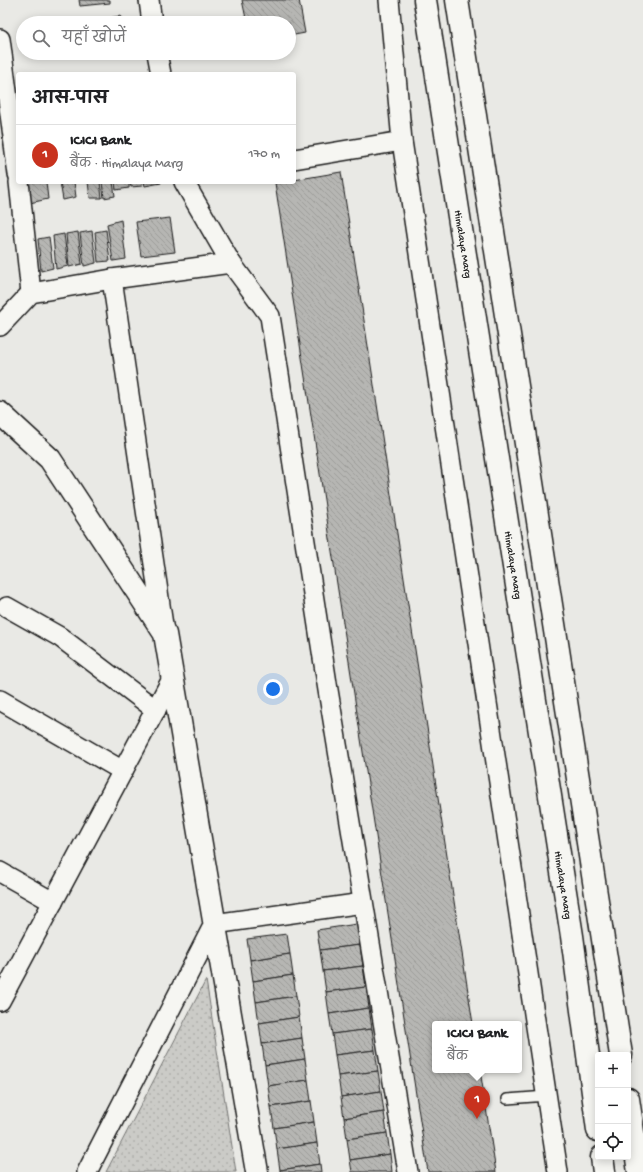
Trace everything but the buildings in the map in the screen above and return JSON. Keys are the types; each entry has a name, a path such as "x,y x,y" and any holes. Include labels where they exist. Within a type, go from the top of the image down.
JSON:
{"main road":[{"name":"Himalaya Marg","path":"426,0 572,936 597,1124"},
{"path":"457,0 621,1052"},
{"path":"0,413 50,459 164,634 257,1172"},
{"path":"631,1119 639,1172"},
{"path":"602,1160 604,1172"}],"street":[{"path":"149,0 151,16"},
{"path":"389,0 402,142 558,1172"},
{"path":"0,39 16,148"},
{"path":"158,60 161,72"},
{"path":"296,159 402,142"},
{"path":"19,184 31,293"},
{"path":"185,184 231,263 270,316 328,690 408,1172"},
{"path":"0,326 31,293 112,279 231,263"},
{"path":"112,279 164,634"},
{"path":"7,607 60,638 156,710"},
{"path":"0,1001 172,679"},
{"path":"0,700 123,771"},
{"path":"0,872 53,902"},
{"path":"87,1172 214,924 363,903"}],"lane":[{"path":"507,1099 547,1096"}],"shaded area":[{"path":"206,980 236,1172 106,1172"}],"place":[{"name":"ICICI Bank","path":"477,1119"}]}
